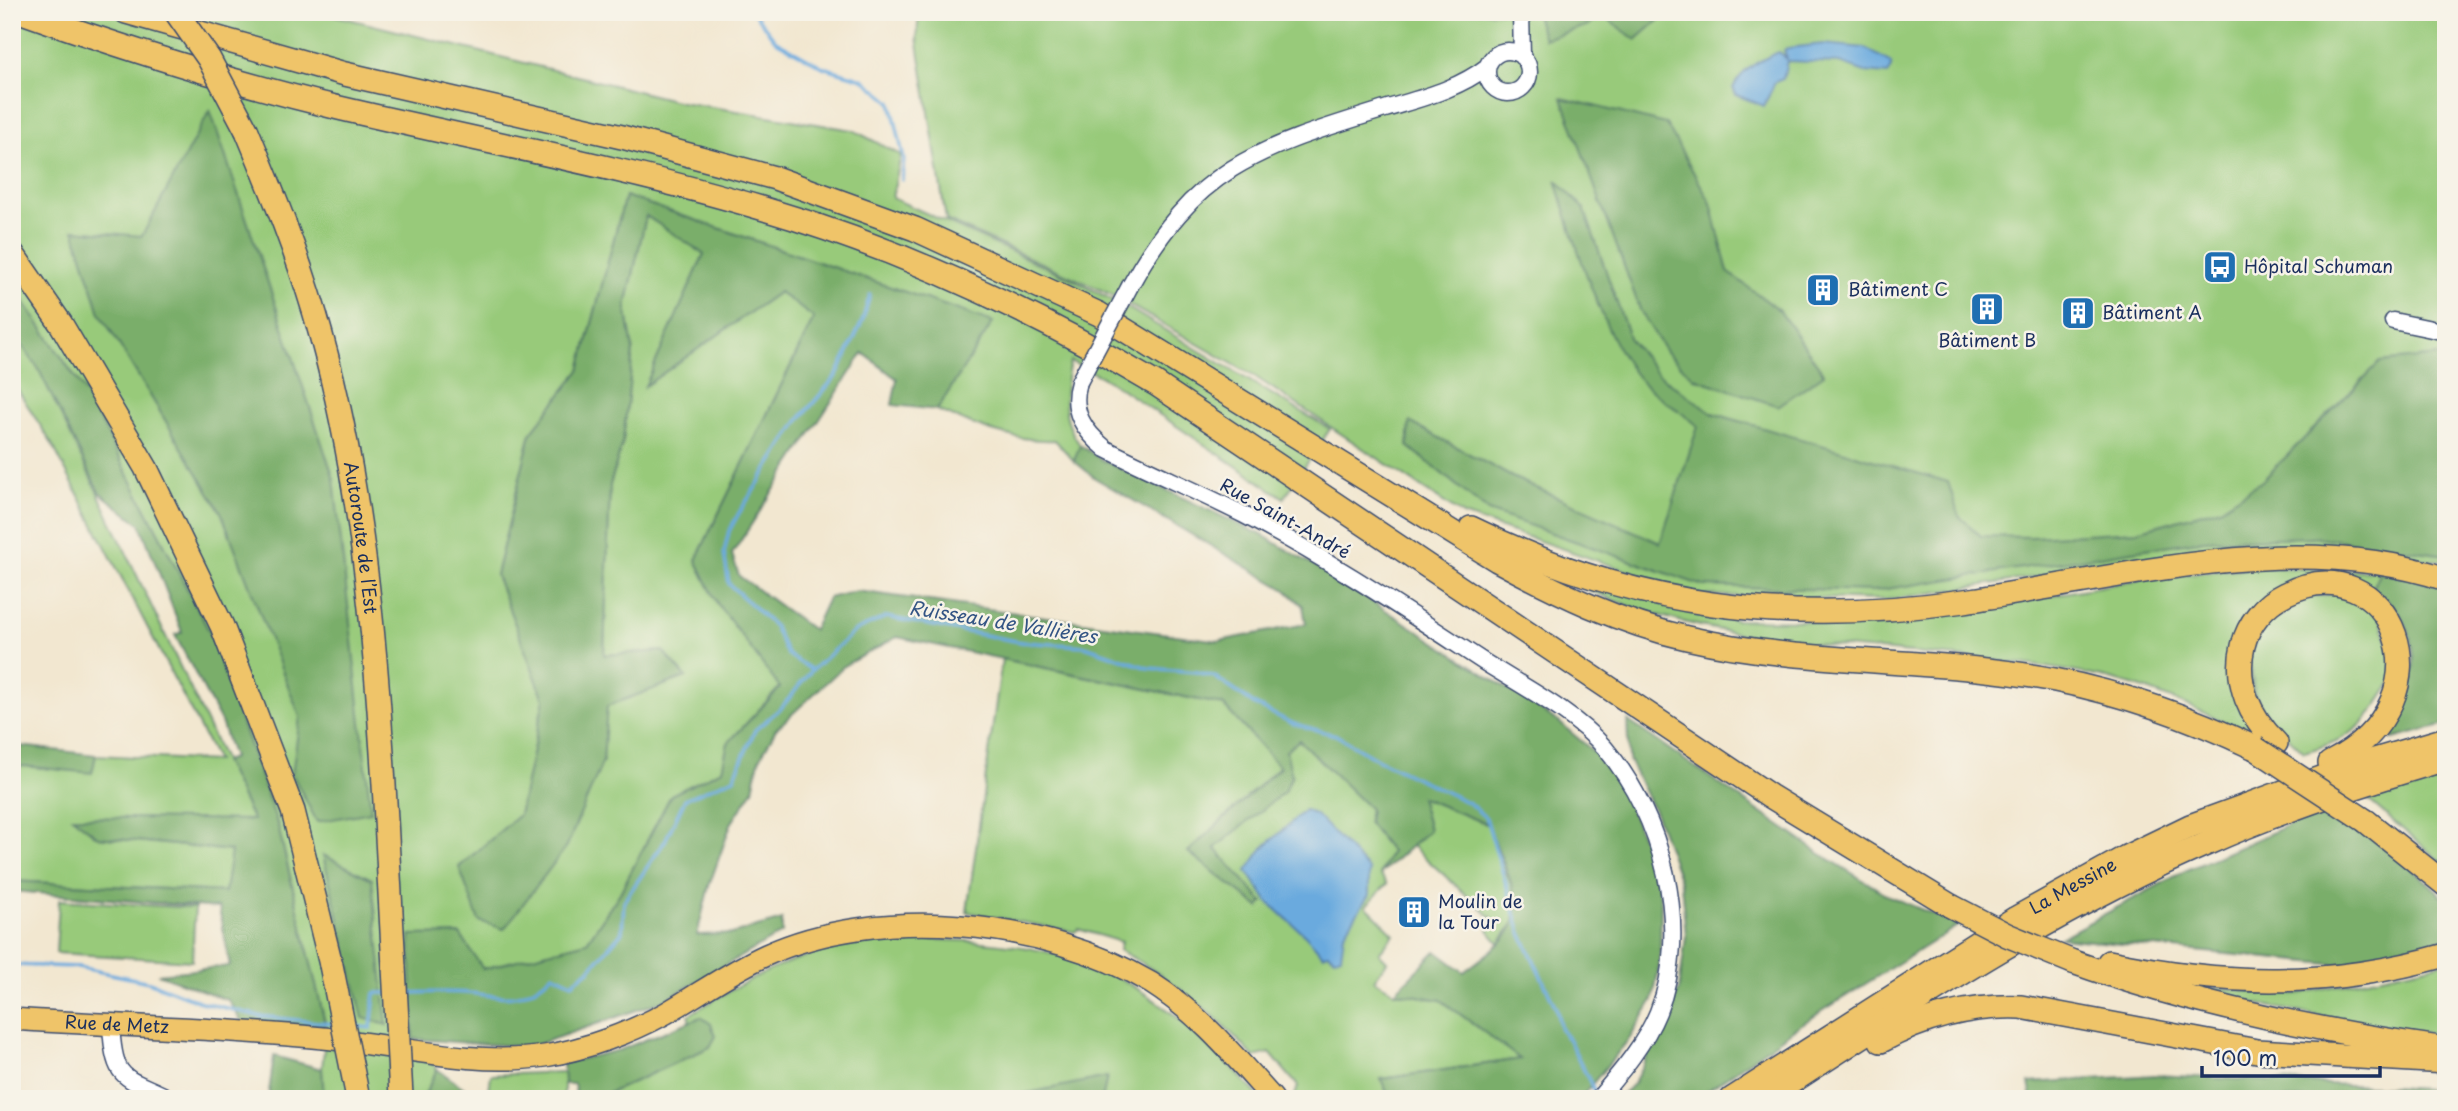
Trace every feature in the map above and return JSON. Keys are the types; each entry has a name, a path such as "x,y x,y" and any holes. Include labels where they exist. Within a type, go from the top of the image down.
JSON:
{"highway":[{"path":"22,12 153,58 336,107 612,170 762,208 916,264 1086,342 1156,384 1770,796 1854,848 1955,904 2078,958 2178,996 2282,1021 2446,1049"},
{"path":"126,12 345,74 622,137 775,178 915,229 1098,314 1259,411 1407,506 1546,586 1640,625 1686,638 1773,652 2053,680 2154,705 2265,745 2371,820 2440,879"},
{"name":"Autoroute de l’Est","path":"176,12 209,59 247,131 289,231 322,337 351,474 365,570 382,764 401,1097"},
{"path":"12,253 61,324 146,468 222,626 293,811 331,965 357,1096"},
{"path":"1407,506 1447,517 1520,552 1603,581 1703,605 1755,611 1808,613 1898,609 2186,566 2256,560 2315,558 2371,561 2446,579"},
{"path":"2190,826 2341,758 2368,742 2389,720 2407,681 2407,656 2399,629 2372,598 2345,586 2305,585 2272,602 2249,628 2241,653 2242,685 2265,745"},
{"name":"La Messine","path":"1732,1099 2016,918 2190,826 2354,766 2446,739"},
{"name":"La Messine","path":"1770,1096 2034,931 2137,877 2204,844 2281,813 2446,759"},
{"path":"2078,958 2183,976 2288,982 2368,974 2446,955"},
{"path":"1770,1096 1920,1022 1992,1007 2044,1009 2257,1051 2446,1062"}],"main road":[{"name":"Rue de Metz","path":"12,1019 325,1038 479,1058 542,1056 580,1047 643,1024 761,957 811,937 843,930 930,926 1049,941 1125,969 1197,1017 1273,1099"}],"street":[{"path":"1521,13 1522,57 1529,71 1524,86 1511,93 1495,89 1488,79 1488,66 1503,52 1521,13"},
{"path":"1503,52 1522,57"},
{"name":"Rue Saint-André","path":"1488,66 1460,86 1298,136 1234,166 1196,194 1168,225 1130,286 1079,382 1075,404 1091,437 1105,449 1245,516 1336,568 1550,704 1605,748 1623,776 1656,840 1670,885 1673,935 1670,970 1659,1010 1645,1038 1598,1099"},
{"name":"Rue Saint-André","path":"1460,86 1495,89"},
{"path":"2393,321 2446,332"},
{"path":"111,1024 115,1063 125,1078 171,1099"}],"green space":[{"path":"12,12 321,12 681,102 853,130 901,155 892,198 1068,277 1130,309 1330,429 1284,498 1108,380 1070,361 1065,404 1069,425 1080,445 1074,461 1055,440 1009,436 937,410 992,322 625,196 580,370 531,433 496,575 544,699 519,815 459,867 603,761 606,706 686,677 663,651 604,655 610,485 623,441 633,350 626,306 646,216 705,254 646,385 779,292 814,318 696,560 717,603 780,687 728,743 722,770 671,795 620,893 587,942 482,969 413,1039 437,1069 423,1099 324,1099 322,1069 326,1027 278,826 210,633 87,395 12,284"},
{"path":"919,12 2446,12 2446,561 2246,545 1885,600 1698,595 1463,515 1257,378 1110,294 946,220 917,37"},
{"path":"1535,12 1668,12 1636,40 1601,14 1589,25 1544,39"},
{"path":"1562,98 1666,124 1711,203 1728,272 1779,310 1824,374 1778,406 1694,378 1666,352 1641,312"},
{"path":"210,110 334,479 371,812 317,822 292,774 300,717 221,512 100,313 74,230 142,236"},
{"path":"1556,180 1584,208 1630,340 1658,374 1712,413 1948,482 1959,516 1981,536 2031,537 2137,531 2220,508 2262,481 2380,362 2446,355 2446,555 2316,537 2204,540 1874,591 1703,586 1488,511 1408,446 1410,422 1512,477 1660,543 1698,426 1643,383 1616,344 1591,288"},
{"path":"625,196 993,322 937,410 892,405 897,379 863,353 732,554 739,576 813,630 828,598 857,591 1219,641 1306,624 1303,606 1286,590 1095,478 1074,461 1080,445 1102,460 1262,535 1342,582 1559,722 1594,752 1622,789 1655,868 1661,902 1660,961 1653,1000 1630,1038 1580,1099 1390,1099 1381,1079 1520,1059 1441,1000 1395,992 1436,951 1464,972 1499,944 1514,923 1516,912 1512,887 1487,824 1420,797 1429,830 1380,874 1391,852 1368,822 1370,809 1299,740 1286,751 1292,776 1284,792 1215,848 1263,902 1259,907 1188,852 1280,767 1223,705 897,637 845,665 776,729 759,760 753,790 731,824 709,886 697,935 732,934 782,920 782,933 663,1001 530,1047 413,1039 410,935 460,934 483,969 587,942 620,893 671,795 722,770 728,743 780,688 717,603 696,560 814,318 779,292 645,386 704,254 646,216 626,306 633,350 623,441 610,485 604,655 663,651 686,677 607,706 603,761 567,846 504,929 479,921 459,867 519,815 544,699 496,575 531,433 580,370"},
{"path":"12,284 87,395 210,633 278,826 326,1027 243,1023 228,1000 158,974 230,966 219,908 12,891 12,881 225,892 231,851 98,837 72,817 253,820 224,761 233,758 221,722 175,635 182,632 140,524 99,492 38,368 12,332"},
{"path":"12,311 253,821 73,817 98,837 232,851 225,892 12,881 12,765 91,772 96,755 217,761 52,444 12,381"},
{"path":"2257,567 2380,571 2372,588 2355,580 2245,619 2260,739 2163,696 2102,677 2033,665 1754,636 1686,623 1620,603 1556,574 1736,620 1904,622 2153,577"},
{"path":"2380,571 2446,586 2446,725 2393,739 2388,729 2410,688 2414,658 2412,643 2400,614 2372,588"},
{"path":"2339,593 2379,614 2397,674 2361,725 2338,740 2304,752 2268,718 2251,687 2248,660 2255,632 2290,600"},
{"path":"1002,659 1223,705 1280,766 1188,852 1259,907 1263,902 1214,848 1284,792 1291,776 1286,751 1299,740 1370,809 1368,822 1391,852 1380,874 1387,884 1366,906 1394,934 1379,953 1387,961 1374,980 1395,992 1441,1000 1521,1059 1381,1079 1390,1099 1294,1099 1298,1086 1270,1053 1254,1057 1224,1026 1191,998 1157,972 1119,950 1121,942 1078,929 1075,932 967,912"},
{"path":"1627,720 1818,852 1889,896 1959,925 1794,1029 1696,1099 1618,1099 1634,1083 1679,990 1686,936 1681,884 1656,815 1629,760"},
{"path":"12,745 96,755 92,773 12,765"},
{"path":"2446,774 2446,866 2365,797"},
{"path":"1420,797 1487,824 1516,897 1514,923 1499,943 1488,930 1494,920 1412,846 1429,830"},
{"path":"2332,806 2384,843 2446,899 2446,938 2350,966 2060,938 2185,871"},
{"path":"323,855 372,879 387,1025 363,1018"},
{"path":"59,900 195,908 192,961 56,953"},
{"path":"883,939 969,941 1027,948 1083,962 1109,973 1172,1013 1227,1063 1261,1099 1102,1099 1107,1077 1003,1099 596,1099 710,1047 701,1017 689,1022 689,1015 737,987 804,957"},
{"path":"2446,962 2446,1036 2281,1009 2183,985 2294,995"},
{"path":"701,1017 711,1024 716,1036 710,1047 596,1099 577,1099 574,1084 564,1084 563,1063 620,1050"},
{"path":"274,1056 322,1069 324,1099 268,1099"},
{"path":"437,1069 465,1089 463,1099 423,1099"},
{"path":"564,1072 564,1099 488,1099 491,1075"},
{"path":"2156,1075 2446,1090 2446,1099 2197,1099 2170,1095 2154,1099 2032,1099 2029,1083"},
{"path":"1107,1077 1102,1099 1003,1099 1003,1098"}],"water":[{"path":"1823,44 1865,48 1891,63 1892,68 1888,74 1865,72 1840,63 1787,61 1783,79 1775,82 1764,106 1736,95 1733,88 1737,81 1746,70 1758,62 1779,52 1787,59 1784,50 1788,48"},
{"path":"1305,810 1316,815 1369,870 1369,895 1344,934 1341,956 1335,958 1328,953 1323,955 1268,902 1247,871 1263,848"}],"waterway":[{"name":"Ruisseau de Vallières","path":"753,12 776,41 823,67 863,79 891,102 904,159 902,180"},
{"name":"Ruisseau de Vallières","path":"870,295 862,322 837,375 799,420 729,531 724,553 729,584 774,626 787,654 812,670 855,631 886,617 1021,642 1085,646 1148,668 1197,672 1215,677 1255,705 1294,724 1336,735 1379,760 1469,803 1486,818 1521,933 1556,1008 1561,1030 1569,1040 1596,1094"},
{"path":"403,993 452,992 514,996 532,990 553,974 572,983 590,969 622,932 624,901 665,841 685,799 734,778 755,730 782,707 812,670"},
{"path":"12,965 78,967 149,982 201,1002 259,1016 335,1024"},
{"path":"353,1026 371,1028 375,993 388,993"}],"place":[{"name":"Hôpital Schuman","path":"2220,267"},
{"name":"Bâtiment C","path":"1823,290"},
{"name":"Bâtiment B","path":"1987,309"},
{"name":"Bâtiment A","path":"2078,313"},
{"name":"Moulin de la Tour","path":"1414,912"}]}
